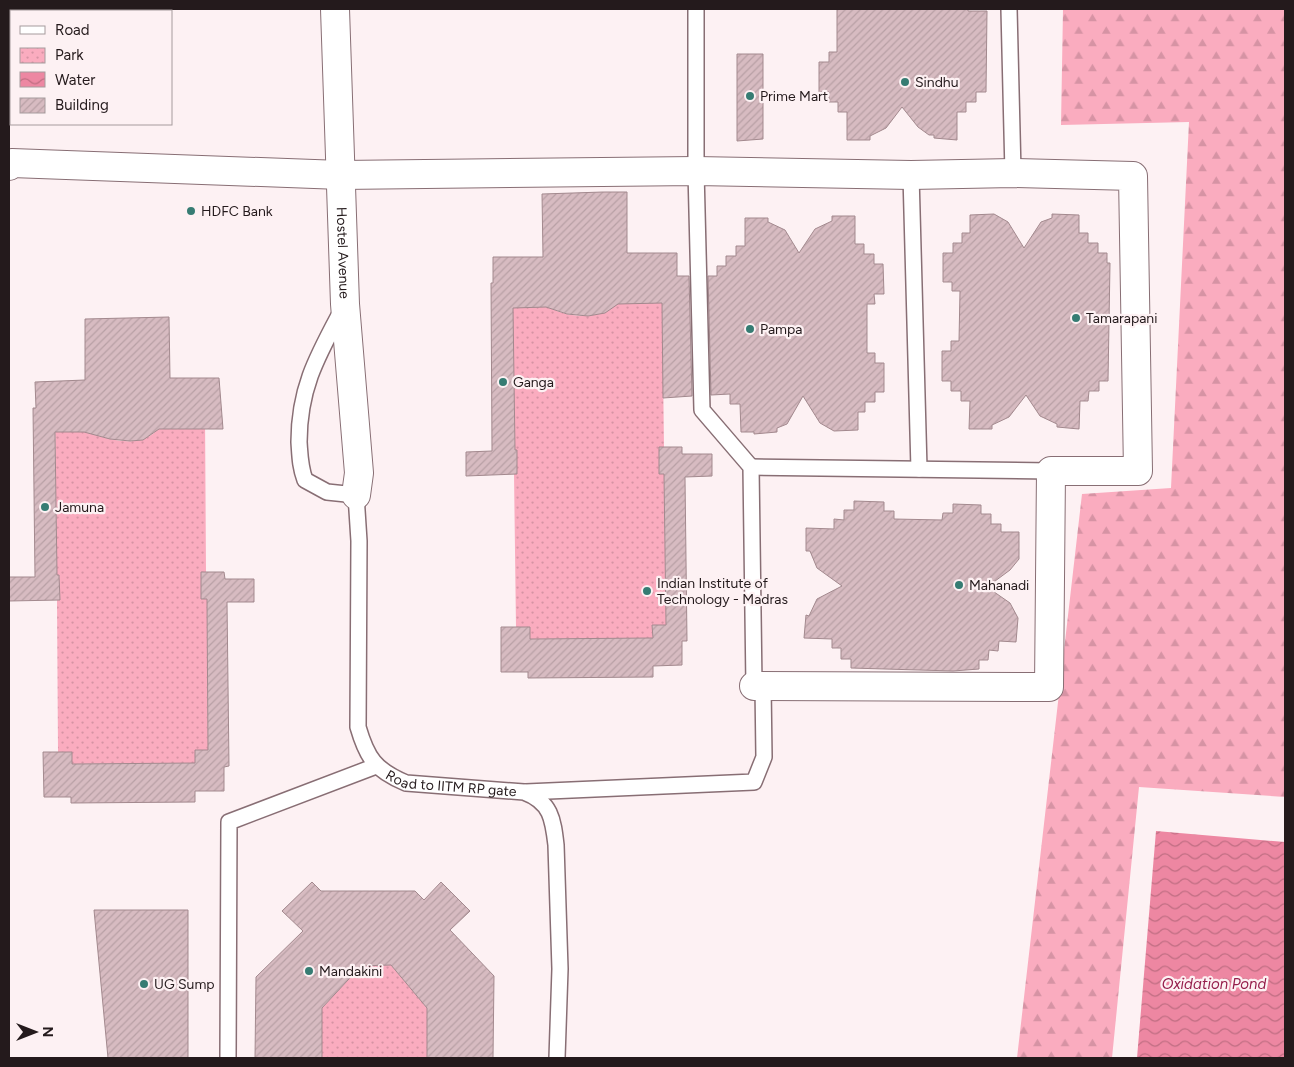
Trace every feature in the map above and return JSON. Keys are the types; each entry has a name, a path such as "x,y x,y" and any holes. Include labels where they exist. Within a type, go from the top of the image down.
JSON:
{"street":[{"name":"Hostel Avenue","path":"335,9 345,304 359,473 356,495"},
{"path":"9,166 12,163 341,175 696,171 911,175 1013,173 1133,176 1138,471 1051,471 1049,687 758,686"}],"lane":[{"path":"524,792 754,782 764,757 758,686 751,467 702,410 696,171 696,9"},
{"path":"1009,9 1013,173"},
{"path":"911,175 919,469"},
{"path":"345,304 313,365 302,398 299,427 300,466 304,480 327,492 356,495"},
{"path":"751,467 1051,471"},
{"name":"Road to IITM RP gate","path":"356,495 359,541 358,727 364,748 376,766 389,776 406,782 524,792 537,796 544,803 554,825 560,968 557,1058"},
{"path":"228,1058 229,822 376,766"}],"green space":[{"path":"1063,9 1285,9 1285,797 1139,787 1112,1058 1017,1058 1082,494 1171,488 1189,122 1061,125"},
{"path":"512,288 556,306 557,311 585,316 599,314 612,308 612,304 662,288 664,447 659,448 659,473 664,474 666,625 652,625 653,638 530,639 530,627 516,627 514,474 517,474 517,450 515,450"},
{"path":"205,413 206,572 201,573 201,599 207,599 208,750 195,750 195,763 72,764 72,752 58,752 57,600 60,595 59,575 57,575 55,414 99,432 99,436 113,440 135,441 148,437 154,433 155,429 171,429"},
{"path":"391,965 427,1008 427,1058 322,1058 322,1008 361,966"}],"water":[{"name":"Oxidation Pond","path":"1156,831 1285,842 1285,1058 1137,1058"}],"building":[{"name":"Sindhu","path":"837,9 968,9 968,11 987,11 986,92 976,92 976,102 966,102 966,112 957,112 957,140 934,138 934,135 929,135 918,127 902,107 886,128 870,136 870,140 847,140 847,112 838,112 838,102 829,102 829,92 819,92 819,62 829,62 829,52 837,52"},
{"name":"Prime Mart","path":"737,54 763,54 763,139 737,141"},
{"path":"627,192 627,253 677,253 677,276 689,276 692,396 663,398 662,303 618,304 605,313 588,316 567,314 546,307 513,308 517,474 466,476 466,452 492,451 491,283 493,283 493,257 543,257 542,194"},
{"name":"Tamarapani","path":"994,214 1008,222 1024,248 1041,222 1052,218 1052,214 1079,215 1079,233 1088,233 1088,243 1098,243 1098,253 1107,253 1107,263 1110,263 1108,381 1099,381 1099,391 1089,391 1088,401 1080,401 1079,429 1057,427 1057,424 1040,416 1026,395 1009,417 992,425 992,429 969,429 970,401 961,401 961,391 951,391 951,381 942,381 942,351 951,351 951,341 959,341 960,291 952,291 952,282 943,282 943,253 953,253 953,243 962,243 962,233 970,233 970,215"},
{"name":"Pampa","path":"832,216 855,216 855,244 864,244 864,254 874,254 874,264 883,264 884,294 874,294 875,304 867,304 867,353 875,353 875,363 884,363 884,392 875,392 875,402 865,402 865,412 858,412 858,430 834,431 820,423 803,396 787,424 777,428 777,432 754,434 754,432 741,432 740,404 730,404 730,394 711,395 708,276 717,276 717,266 726,266 726,256 736,256 736,246 745,246 745,218 768,218 768,222 785,230 799,253 815,229 832,221"},
{"path":"169,317 170,378 219,378 223,429 159,429 143,440 130,441 110,439 84,432 55,432 57,575 59,575 60,600 9,601 9,577 35,577 33,408 36,408 35,382 85,380 85,319"},
{"path":"659,447 682,447 682,454 712,454 712,476 685,477 687,641 682,641 682,665 653,666 653,677 528,678 528,672 501,672 501,627 530,627 530,639 653,638 652,625 666,625 664,474 659,474"},
{"name":"Mahanadi","path":"854,501 884,502 884,511 894,511 894,519 942,520 943,513 953,513 953,504 981,505 981,514 991,514 991,524 1001,524 1001,532 1019,532 1019,559 1010,570 987,587 1010,603 1018,618 1016,642 999,641 998,651 989,650 988,660 979,660 979,669 953,671 851,668 851,659 841,659 841,648 832,648 832,639 804,638 806,615 809,616 817,599 842,586 817,568 810,551 806,551 806,528 834,529 834,519 844,520 844,510 854,510"},
{"path":"201,572 224,572 225,579 254,579 254,602 227,602 229,766 224,767 224,791 195,791 195,802 71,803 71,797 44,797 43,752 72,752 72,764 195,763 195,750 208,750 207,599 201,599"},
{"name":"Mandakini","path":"312,882 321,891 415,891 424,900 441,882 470,911 450,930 494,976 493,1058 427,1058 427,1008 391,965 361,966 322,1008 322,1058 255,1058 256,977 303,931 282,911"},
{"name":"UG Sump","path":"94,910 188,910 188,1058 108,1058"}],"place":[{"name":"Sindhu","path":"905,82"},
{"name":"Prime Mart","path":"750,96"},
{"name":"HDFC Bank","path":"191,211"},
{"name":"Tamarapani","path":"1076,318"},
{"name":"Pampa","path":"750,329"},
{"name":"Ganga","path":"503,382"},
{"name":"Jamuna","path":"45,507"},
{"name":"Mahanadi","path":"959,585"},
{"name":"Indian Institute of Technology - Madras","path":"647,591"},
{"name":"Mandakini","path":"309,971"},
{"name":"UG Sump","path":"144,984"}]}
